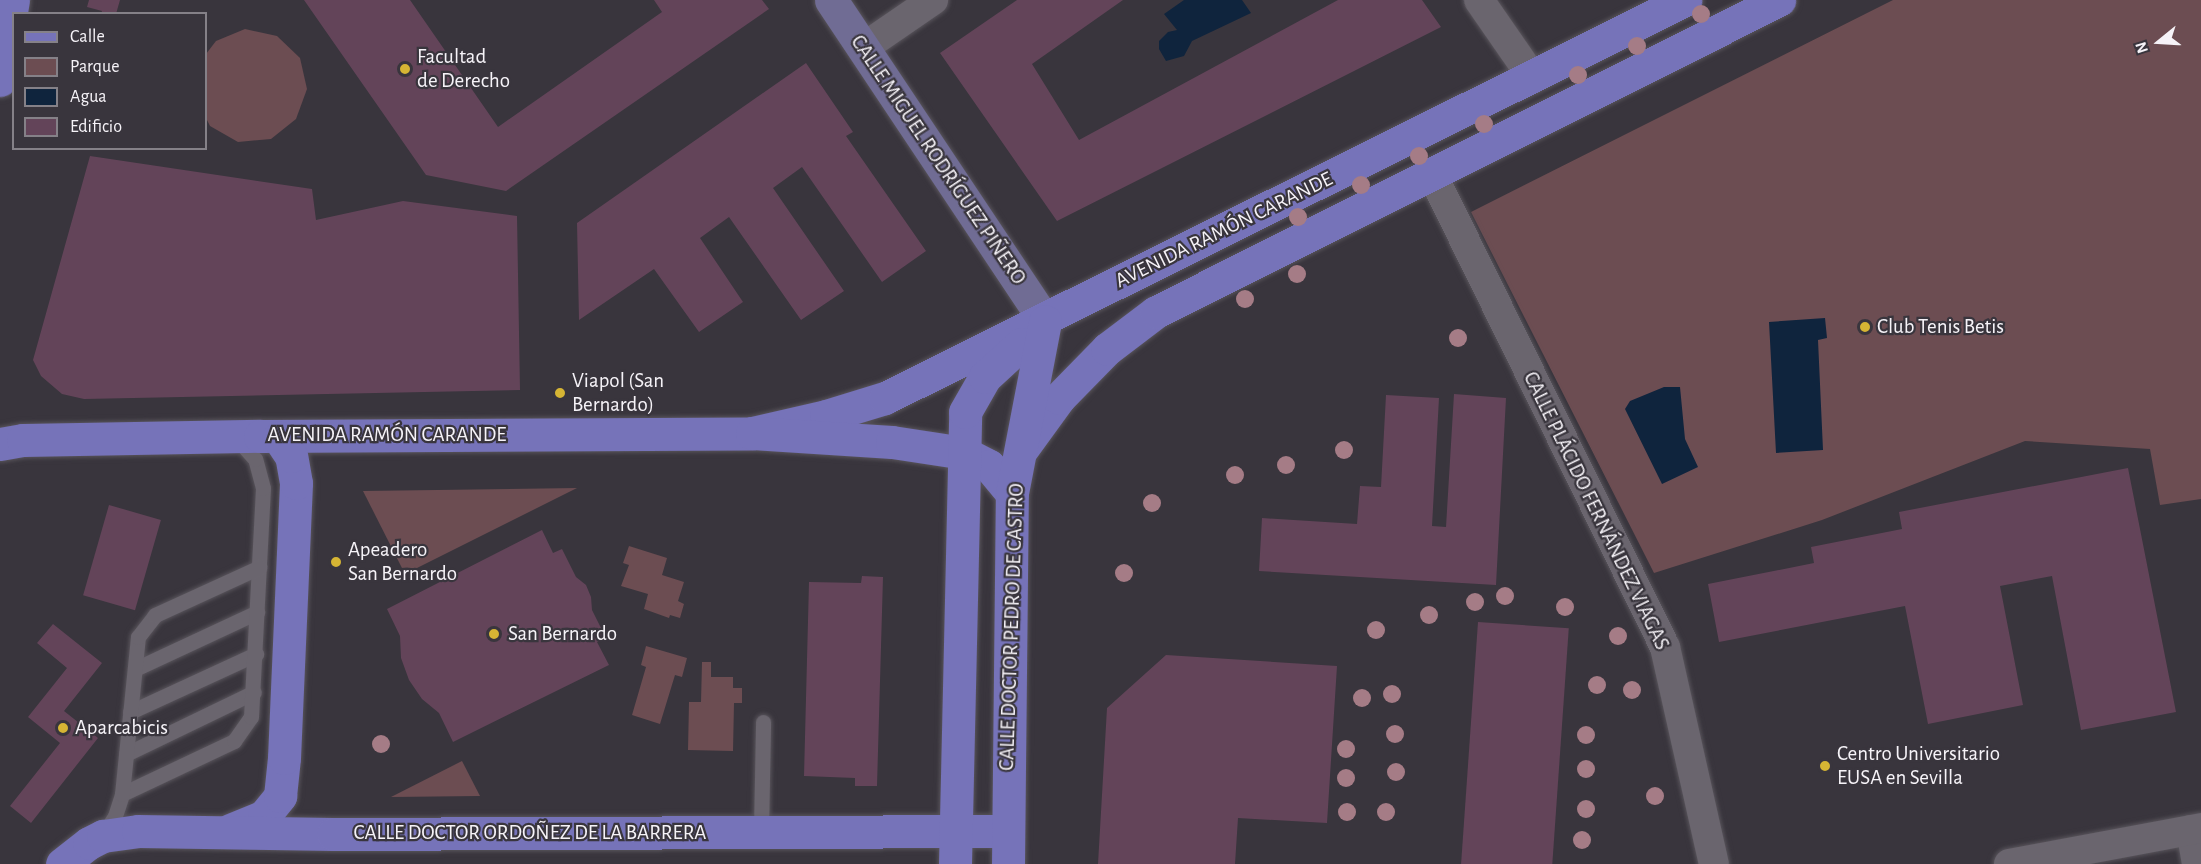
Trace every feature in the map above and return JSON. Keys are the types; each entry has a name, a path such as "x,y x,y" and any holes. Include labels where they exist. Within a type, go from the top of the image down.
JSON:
{"main road":[{"path":"0,80 13,0"},
{"name":"AVENIDA RAMÓN CARANDE","path":"752,433 826,416 885,398 1046,321 1138,272 1533,78 1685,0"},
{"name":"AVENIDA RAMÓN CARANDE","path":"1022,449 1067,390 1107,349 1156,312 1779,0"},
{"path":"955,864 966,412 985,377 1046,321"},
{"name":"CALLE DOCTOR PEDRO DE CASTRO","path":"1008,864 1012,493 1046,321"},
{"name":"AVENIDA RAMÓN CARANDE","path":"8,437 279,438 371,435 752,433 892,442 964,453"},
{"path":"223,832 246,825 264,816 280,796 284,758 296,483 291,456 279,438"},
{"path":"964,453 989,466 1012,493"},
{"name":"CALLE DOCTOR ORDOÑEZ DE LA BARRERA","path":"62,864 89,843 103,836 138,831 1007,831"}],"street":[{"name":"CALLE MIGUEL RODRÍGUEZ PIÑERO","path":"831,0 1046,321"},
{"path":"863,48 933,0"},
{"path":"1479,0 1533,78"},
{"name":"CALLE PLÁCIDO FERNÁNDEZ VIAGAS","path":"1432,174 1665,647 1713,864"},
{"path":"2009,864 2196,829 2197,864"}],"lane":[{"path":"122,794 234,741 252,717 263,488 255,459 235,437"},
{"path":"103,836 115,816 122,794 138,637 155,615 260,567"},
{"path":"135,669 257,612"},
{"path":"130,712 256,654"},
{"path":"126,754 254,692"},
{"path":"761,831 763,722"}],"green space":[{"name":"Club Tenis Betis","path":"1893,0 2201,0 2201,499 2160,505 2150,449 2025,441 1822,520 1654,573 1471,212"},
{"path":"245,29 277,36 300,58 307,89 296,119 271,139 238,142 210,126 207,120 207,53 216,41"},
{"path":"577,488 405,574 363,491"},
{"path":"629,546 667,558 662,575 684,582 678,601 684,604 680,618 670,615 669,618 644,609 648,594 621,586 629,565 623,563"},
{"path":"646,646 687,658 682,677 675,675 660,724 632,715 646,667 641,665"},
{"path":"702,662 711,662 711,677 733,677 733,688 742,688 742,703 734,703 733,751 688,750 689,702 701,702"},
{"path":"462,761 480,796 391,797"}],"water":[{"path":"1184,0 1242,0 1251,13 1192,41 1184,56 1166,61 1159,49 1159,41 1168,32 1177,30 1164,14"},
{"path":"1825,318 1827,338 1818,340 1823,450 1776,453 1769,322"},
{"path":"1664,387 1680,387 1685,439 1698,467 1662,484 1625,409 1630,401"}],"building":[{"path":"89,0 120,0 117,12 102,12 87,7"},
{"name":"Facultad de Derecho","path":"304,0 410,0 498,127 662,12 654,0 762,0 769,9 506,191 426,175"},
{"path":"1017,0 1123,0 1032,64 1079,140 1338,0 1422,0 1441,27 1057,221 940,53"},
{"path":"806,63 853,132 846,136 926,251 882,282 802,167 773,188 844,291 801,320 729,217 700,238 743,302 699,332 654,269 579,320 577,223"},
{"path":"90,156 312,189 316,220 403,201 517,216 520,390 84,399 62,394 41,376 33,360"},
{"path":"1454,394 1506,398 1496,585 1259,571 1262,518 1357,524 1360,486 1381,487 1386,395 1439,398 1432,526 1446,527"},
{"path":"2128,468 2176,712 2081,730 2052,576 2000,586 2023,705 1928,724 1905,606 1719,642 1708,584 1814,563 1811,547 1902,529 1899,512"},
{"path":"109,505 161,520 135,610 83,595"},
{"path":"542,530 553,553 562,549 576,577 586,585 591,597 592,610 606,638 597,642 609,665 453,742 439,713 422,699 409,680 401,658 400,636 387,609"},
{"path":"862,576 883,577 877,786 855,786 855,778 804,776 809,582 861,583"},
{"path":"1478,622 1569,628 1552,864 1461,864"},
{"name":"Aparcabicis","path":"53,624 102,663 64,711 98,738 31,823 10,806 60,743 28,717 67,668 37,643"},
{"path":"1166,655 1337,666 1327,823 1238,818 1235,864 1098,864 1107,708"}],"place":[{"name":"Facultad de Derecho","path":"405,69"},
{"name":"Club Tenis Betis","path":"1865,327"},
{"name":"Viapol (San Bernardo)","path":"560,393"},
{"name":"Apeadero San Bernardo","path":"336,562"},
{"name":"San Bernardo","path":"494,634"},
{"name":"Aparcabicis","path":"63,728"},
{"name":"Centro Universitario EUSA en Sevilla","path":"1825,766"}]}
